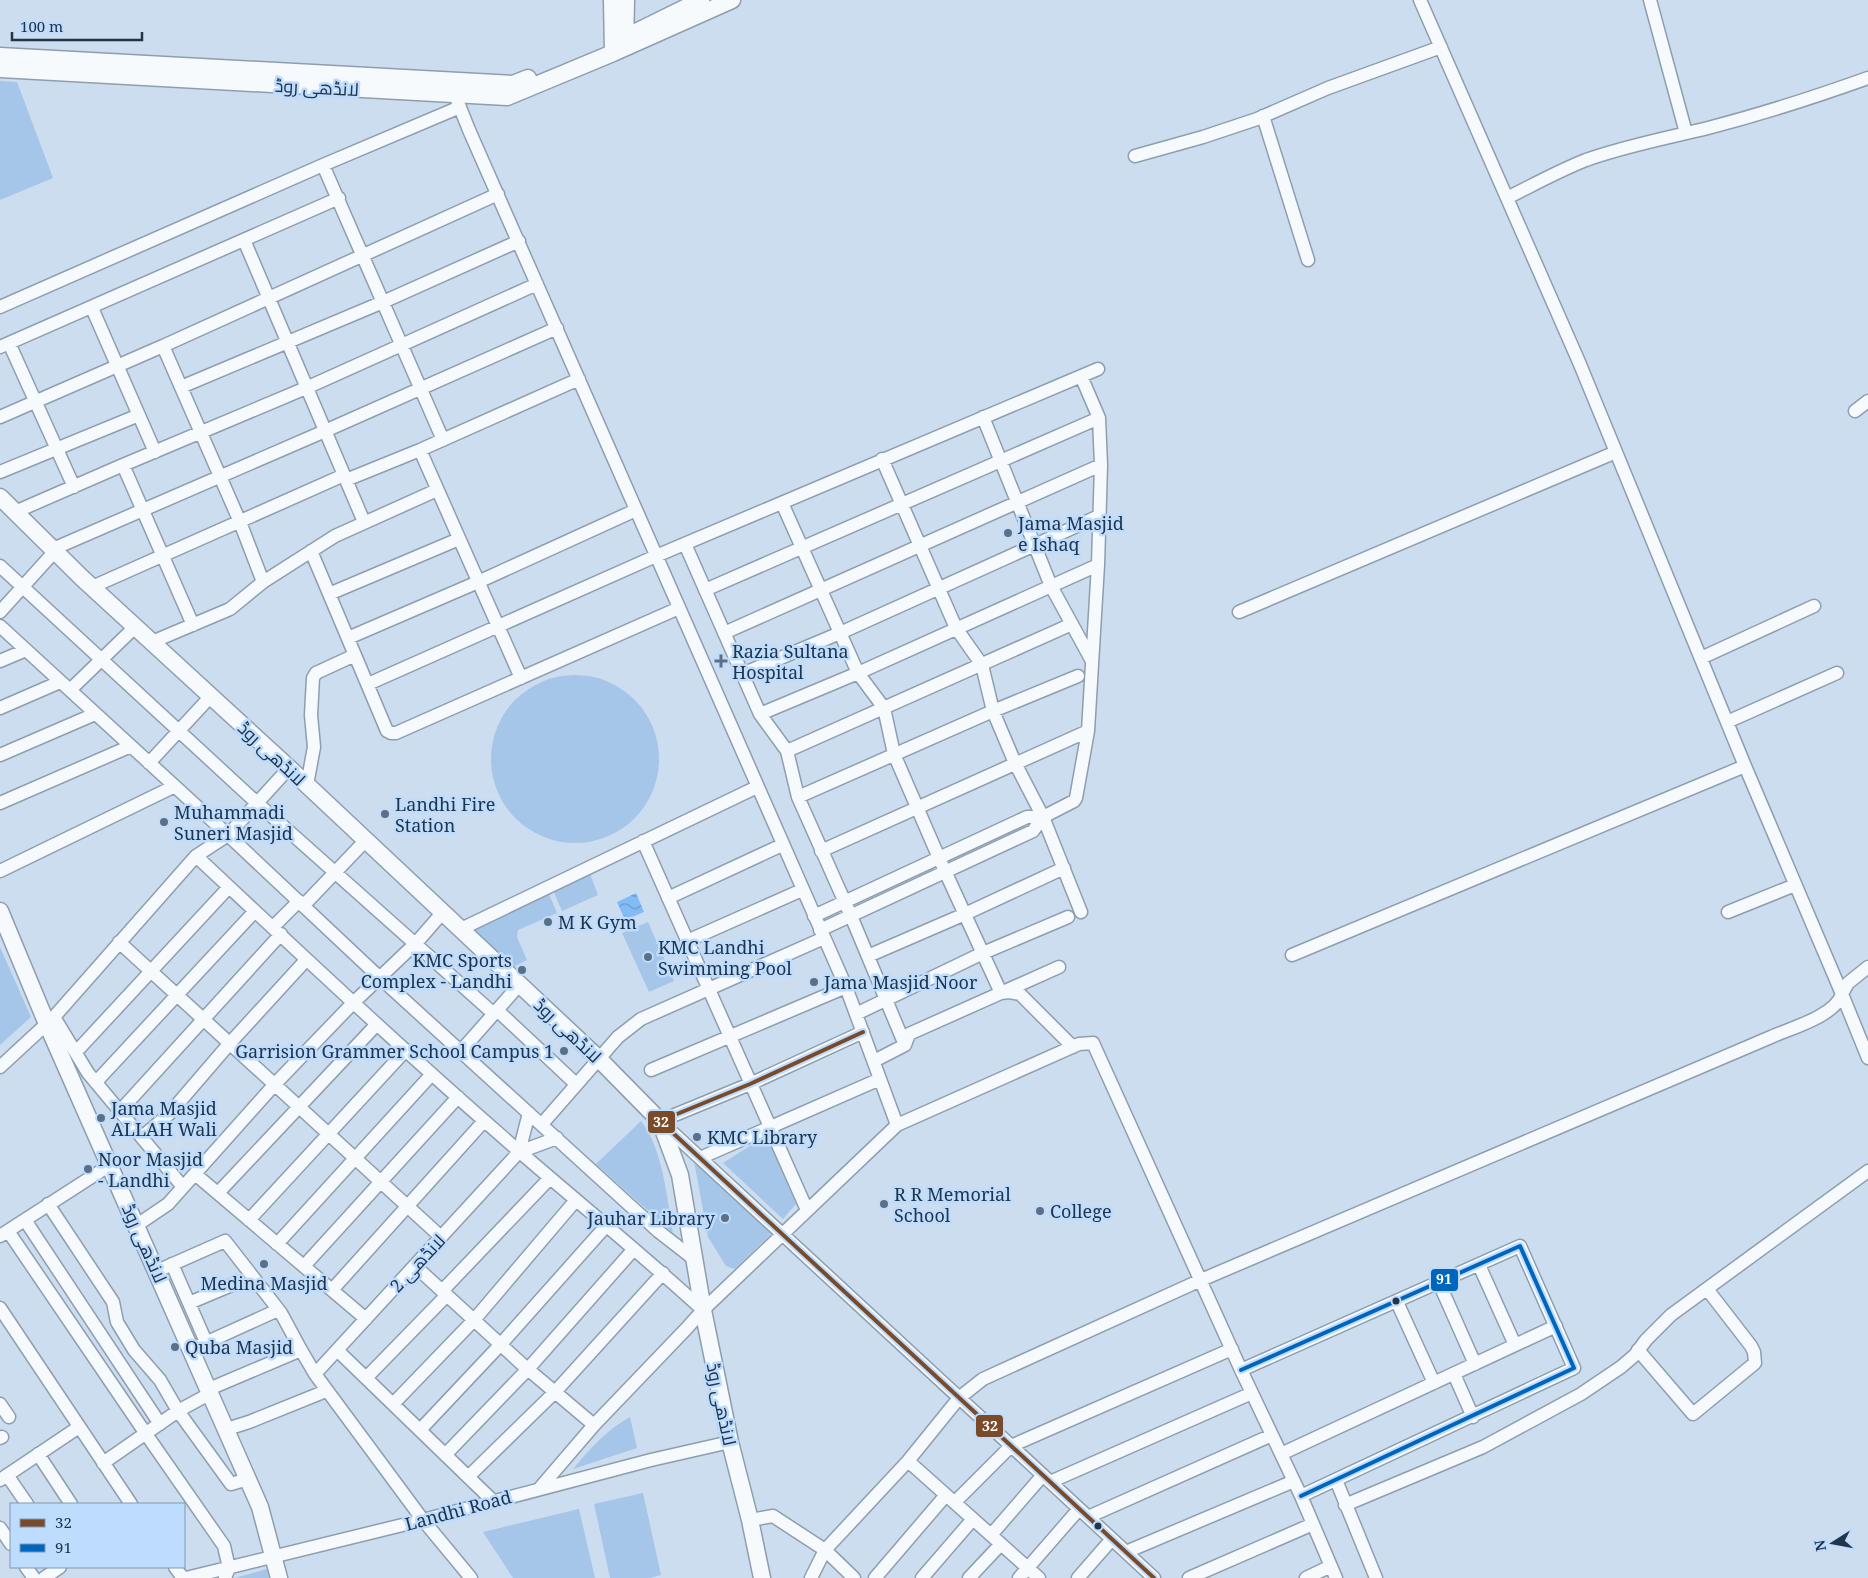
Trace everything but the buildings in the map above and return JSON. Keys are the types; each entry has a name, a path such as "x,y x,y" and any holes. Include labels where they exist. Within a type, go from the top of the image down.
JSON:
{"main road":[{"path":"612,0 618,45"},
{"path":"618,45 626,0"},
{"path":"618,45 701,0"},
{"path":"618,45 732,0"},
{"name":"لانڈھی روڈ","path":"0,69 110,69 297,79 506,97 618,45"},
{"name":"لانڈھی روڈ","path":"0,56 110,69"},
{"name":"لانڈھی روڈ","path":"0,497 92,587 520,984 598,1058 660,1121 680,1175 703,1310 730,1442 750,1520 762,1578"},
{"name":"لانڈھی روڈ","path":"2,918 50,1021 137,1225 165,1268 199,1346 210,1391 260,1507 279,1578"}],"street":[{"path":"1650,0 1686,133"},
{"path":"1423,1 1441,47 1579,362 1745,766 1868,1058"},
{"path":"1135,156 1203,137 1263,116 1328,88 1441,47"},
{"path":"1507,198 1588,159 1786,106 1868,78"},
{"path":"0,307 324,164 456,94 782,845 846,986 897,1125"},
{"path":"1263,116 1308,260"},
{"path":"324,164 443,440"},
{"path":"0,417 163,346 498,194"},
{"path":"74,487 35,401 4,345 339,198"},
{"path":"244,240 364,522"},
{"path":"181,387 382,302 519,241"},
{"path":"15,512 306,388 537,284"},
{"path":"92,308 154,452"},
{"path":"0,612 54,550 557,328"},
{"path":"163,346 240,522 263,582"},
{"path":"368,684 656,556 1098,369"},
{"path":"542,1124 598,1058 618,1037 641,1019 708,990 822,934 851,916 1034,831 1043,817 1076,798 1088,731 1098,565 1101,465 1099,418 1081,376"},
{"path":"92,587 345,478 420,450 579,379"},
{"path":"1854,411 1868,401"},
{"path":"0,472 139,416"},
{"path":"983,417 1051,586 1092,661"},
{"path":"705,590 1099,418"},
{"path":"420,450 521,678"},
{"path":"1239,612 1616,452"},
{"path":"882,460 956,628 982,665 992,711 1015,763 1043,817 1081,912"},
{"path":"123,465 193,625"},
{"path":"724,633 1101,465"},
{"path":"152,642 230,609 263,582 334,536 438,490"},
{"path":"782,503 858,673 884,708 894,754 1001,993"},
{"path":"348,638 478,582 636,510"},
{"path":"742,674 840,633 1100,516"},
{"path":"329,594 460,539"},
{"path":"685,544 760,714 787,751 798,797 851,916 905,1045"},
{"path":"311,551 387,731 391,733 396,733 679,608"},
{"path":"760,714 858,673 1098,565"},
{"path":"0,566 257,803 576,1084"},
{"path":"1701,658 1814,606"},
{"path":"787,751 1072,624"},
{"path":"0,626 173,787 228,835 379,977 658,1231 694,1260"},
{"path":"70,690 135,627"},
{"path":"0,661 26,650"},
{"path":"307,785 314,746 311,715 313,678 316,673 356,655"},
{"path":"1727,722 1837,673"},
{"path":"798,797 992,711 1078,676"},
{"path":"0,708 60,682"},
{"path":"149,763 211,696"},
{"path":"0,755 95,714"},
{"path":"821,851 1088,731"},
{"path":"0,803 131,746"},
{"path":"1292,955 1745,766"},
{"path":"0,1067 50,1021 196,856 228,835 289,768"},
{"path":"0,871 173,787"},
{"path":"461,929 757,787"},
{"path":"814,916 1027,817 1043,817"},
{"path":"120,1111 204,1019 301,904 335,873 366,840"},
{"path":"643,841 750,1084 771,1127 806,1210"},
{"path":"668,898 782,845"},
{"path":"196,856 306,960 484,1121 663,1273 703,1310"},
{"path":"868,956 1064,868"},
{"path":"1728,912 1795,884"},
{"path":"76,1052 229,887"},
{"path":"687,941 802,890"},
{"path":"96,1082 255,911"},
{"path":"137,1225 168,1204 275,1084 379,977 415,944 443,912"},
{"path":"856,1014 983,953 1068,916"},
{"path":"119,942 441,1238"},
{"path":"142,1137 169,1114 230,1043 306,960"},
{"path":"874,1062 905,1045 909,1034 1059,967"},
{"path":"811,1578 824,1550 908,1461 959,1398 983,1379 1202,1280 1828,1012 1840,1001 1848,982 1868,967"},
{"path":"461,1051 520,984"},
{"path":"651,1070 846,986"},
{"path":"1001,993 1020,994 1073,1047"},
{"path":"50,1021 76,1052 96,1082 183,1187"},
{"path":"218,1193 377,1024"},
{"path":"863,1032 750,1084 660,1121 1126,1552 1150,1577"},
{"path":"540,1488 594,1425 703,1310 897,1125 1079,1044 1093,1044 1202,1280 1241,1370 1301,1496 1334,1572 1306,1578"},
{"path":"249,1220 406,1050"},
{"path":"277,1244 432,1074"},
{"path":"700,1158 880,1079"},
{"path":"304,1266 458,1097"},
{"path":"519,1152 530,1113"},
{"path":"332,1290 484,1121"},
{"path":"519,1152 557,1138"},
{"name":"لانڈھی 2","path":"315,1374 519,1152"},
{"path":"110,1165 4,1233 224,1546 227,1573"},
{"path":"1345,1505 1483,1447 1595,1385 1621,1367 1671,1315 1868,1171"},
{"path":"195,1174 366,1319"},
{"path":"366,1378 550,1178"},
{"path":"393,1404 474,1320 576,1200"},
{"path":"48,1204 113,1302 117,1322 134,1350 160,1380 178,1411 231,1484 248,1479"},
{"path":"25,1220 160,1424"},
{"path":"420,1430 501,1344 606,1226"},
{"path":"278,1310 199,1346 189,1303 165,1268 225,1241 278,1310 326,1391 424,1520 471,1578"},
{"path":"1241,1370 1520,1246 1574,1368 1301,1496"},
{"path":"445,1455 528,1369 634,1249"},
{"path":"1479,1265 1515,1345"},
{"path":"415,1266 528,1369 594,1425"},
{"path":"468,1477 555,1392 663,1273"},
{"path":"189,1303 239,1282"},
{"path":"1440,1283 1475,1364"},
{"path":"1638,1350 1693,1414 1755,1363 1754,1352 1751,1346 1706,1289"},
{"path":"1396,1302 1434,1383"},
{"path":"0,1308 130,1503"},
{"path":"1281,1454 1556,1326"},
{"path":"875,1578 950,1499 1011,1446 1232,1349"},
{"path":"103,1463 210,1391 301,1350"},
{"path":"338,1350 493,1501"},
{"path":"1454,1374 1473,1417"},
{"path":"227,1429 326,1391"},
{"path":"991,1535 1046,1479 1252,1393"},
{"path":"0,1404 9,1417"},
{"path":"26,1503 4,1477 79,1426"},
{"path":"1019,1578 1084,1513 1272,1435"},
{"name":"Landhi Road","path":"185,1578 227,1573 274,1557 424,1520 651,1460 730,1442"},
{"path":"38,1454 70,1503"},
{"path":"908,1461 1039,1578"},
{"path":"1336,1480 1376,1578"},
{"path":"1126,1552 1294,1481"},
{"path":"750,1520 773,1516 824,1550 854,1578"},
{"path":"922,1578 973,1519"},
{"path":"1189,1578 1313,1524"},
{"path":"0,1528 10,1543"},
{"path":"1078,1578 1112,1539"},
{"path":"969,1578 1001,1544"},
{"path":"44,1578 59,1568"},
{"path":"176,1568 185,1578"}],"shaded area":[{"path":"0,81 17,82 53,178 0,200"},
{"path":"583,675 607,681 635,699 653,727 658,743 658,775 653,791 635,819 622,829 599,840 567,843 543,837 515,819 505,806 494,783 491,751 497,727 515,699 528,689 551,678"},
{"path":"590,874 598,895 562,911 553,890"},
{"path":"549,894 557,913 518,930 517,937 527,960 513,967 473,929 510,911"},
{"name":"KMC Landhi Swimming Pool","path":"648,922 674,981 649,992 622,933"},
{"path":"0,947 31,1017 0,1045"},
{"path":"641,1121 654,1145 663,1174 673,1233 596,1164"},
{"path":"767,1135 796,1204 783,1219 723,1163"},
{"path":"694,1161 772,1233 735,1269 726,1266 708,1237"},
{"path":"630,1417 637,1448 573,1469 606,1434"},
{"path":"643,1493 661,1575 650,1578 610,1578 594,1504"},
{"path":"579,1509 595,1578 513,1578 483,1532"},
{"path":"267,1569 269,1578 235,1578"}],"water":[{"path":"636,893 644,912 625,920 617,902"}],"transit line":[{"name":"32","path":"863,1032 750,1084 660,1121 1154,1578"},
{"name":"91","path":"1241,1370 1520,1246 1574,1368 1301,1496"}],"place":[{"name":"Jama Masjid e Ishaq","path":"1008,533"},
{"name":"Razia Sultana Hospital","path":"721,661"},
{"name":"Landhi Fire Station","path":"385,814"},
{"name":"Muhammadi Suneri Masjid","path":"164,822"},
{"name":"M K Gym","path":"548,922"},
{"name":"KMC Landhi Swimming Pool","path":"648,957"},
{"name":"KMC Sports Complex - Landhi","path":"522,970"},
{"name":"Jama Masjid Noor","path":"814,982"},
{"name":"Garrision Grammer School Campus 1","path":"564,1051"},
{"name":"Jama Masjid ALLAH Wali","path":"101,1118"},
{"name":"KMC Library","path":"697,1137"},
{"name":"Noor Masjid - Landhi","path":"88,1169"},
{"name":"R R Memorial School","path":"884,1204"},
{"name":"College","path":"1040,1211"},
{"name":"Jauhar Library","path":"725,1218"},
{"name":"Medina Masjid","path":"264,1264"},
{"name":"Quba Masjid","path":"175,1347"}]}
